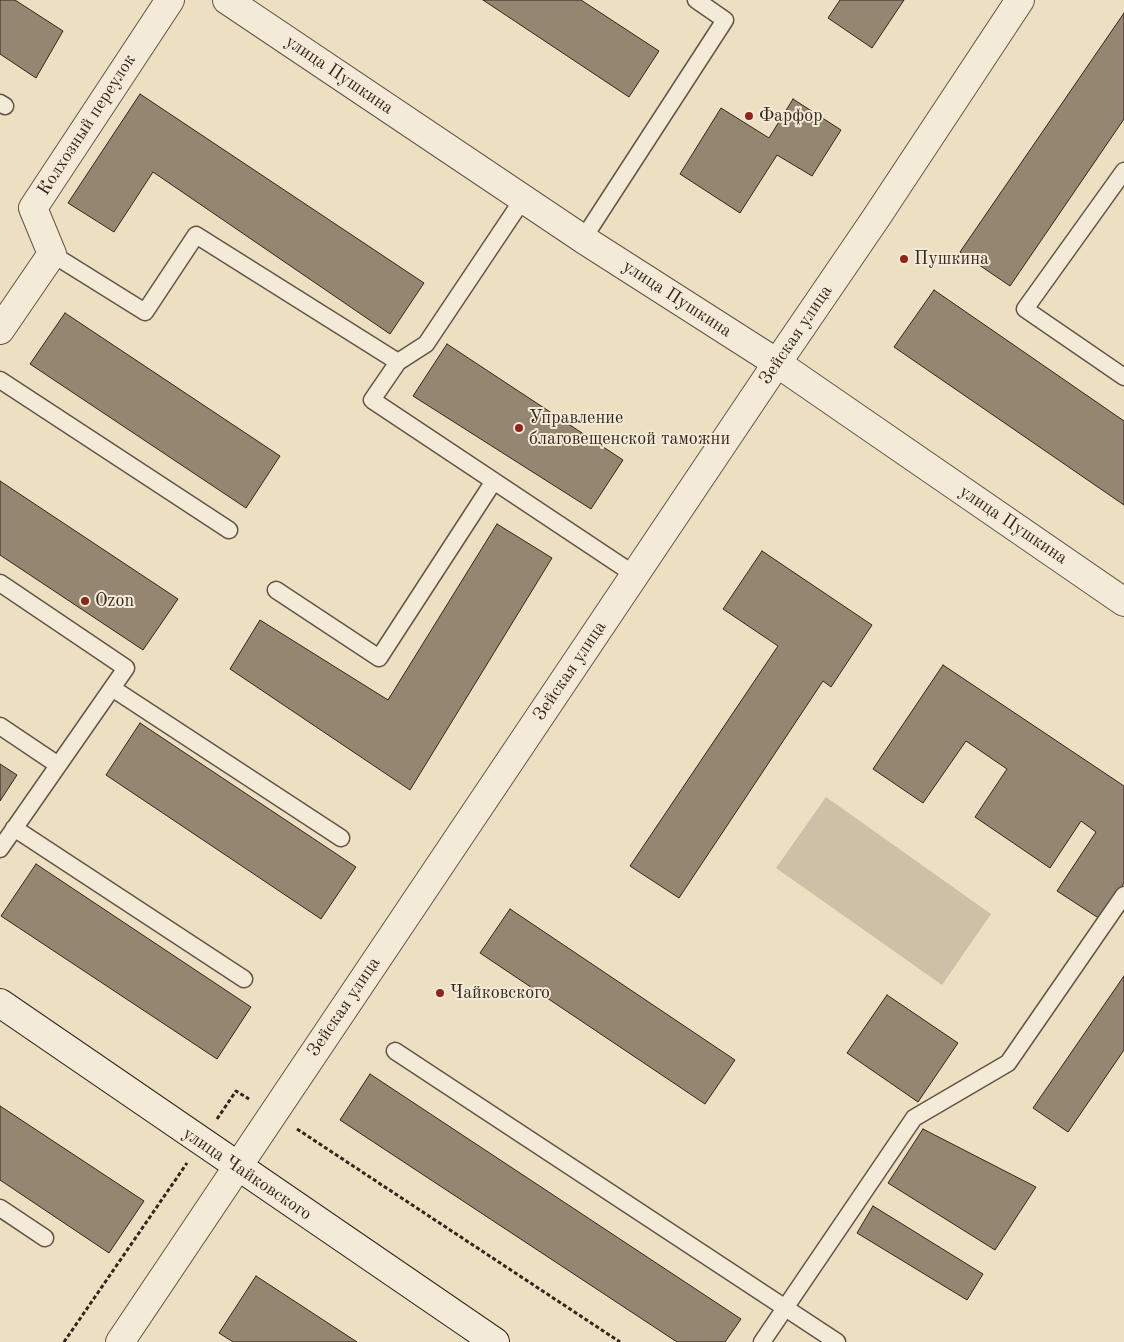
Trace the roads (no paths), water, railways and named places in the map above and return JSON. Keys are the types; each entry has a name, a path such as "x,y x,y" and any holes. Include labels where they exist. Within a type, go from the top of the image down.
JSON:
{"street":[{"name":"Колхозный переулок","path":"52,254 33,208 170,0"},
{"name":"улица Пушкина","path":"227,0 583,239 777,363 1124,602"},
{"name":"Зейская улица","path":"120,1342 876,218 1020,0"},
{"path":"0,330 52,254"},
{"name":"улица Чайковского","path":"0,1004 236,1167 495,1342"}],"lane":[{"path":"583,239 726,20 696,0"},
{"path":"1124,171 1025,309 1124,377"},
{"path":"523,199 426,344 398,362 372,400 635,575"},
{"path":"52,254 145,312 196,235 398,362"},
{"path":"0,380 229,530"},
{"path":"276,590 379,658 494,481"},
{"path":"0,583 126,668 0,849"},
{"path":"112,688 341,838"},
{"path":"0,726 58,765"},
{"path":"14,828 244,980"},
{"path":"762,1342 914,1118 1008,1063 1124,895"},
{"path":"395,1051 837,1342"},
{"path":"0,1208 45,1238"}],"place":[{"name":"Фарфор","path":"749,116"},
{"name":"Пушкина","path":"904,259"},
{"name":"Управление благовещенской таможни","path":"519,428"},
{"name":"Ozon","path":"85,601"},
{"name":"Чайковского","path":"440,993"}]}
